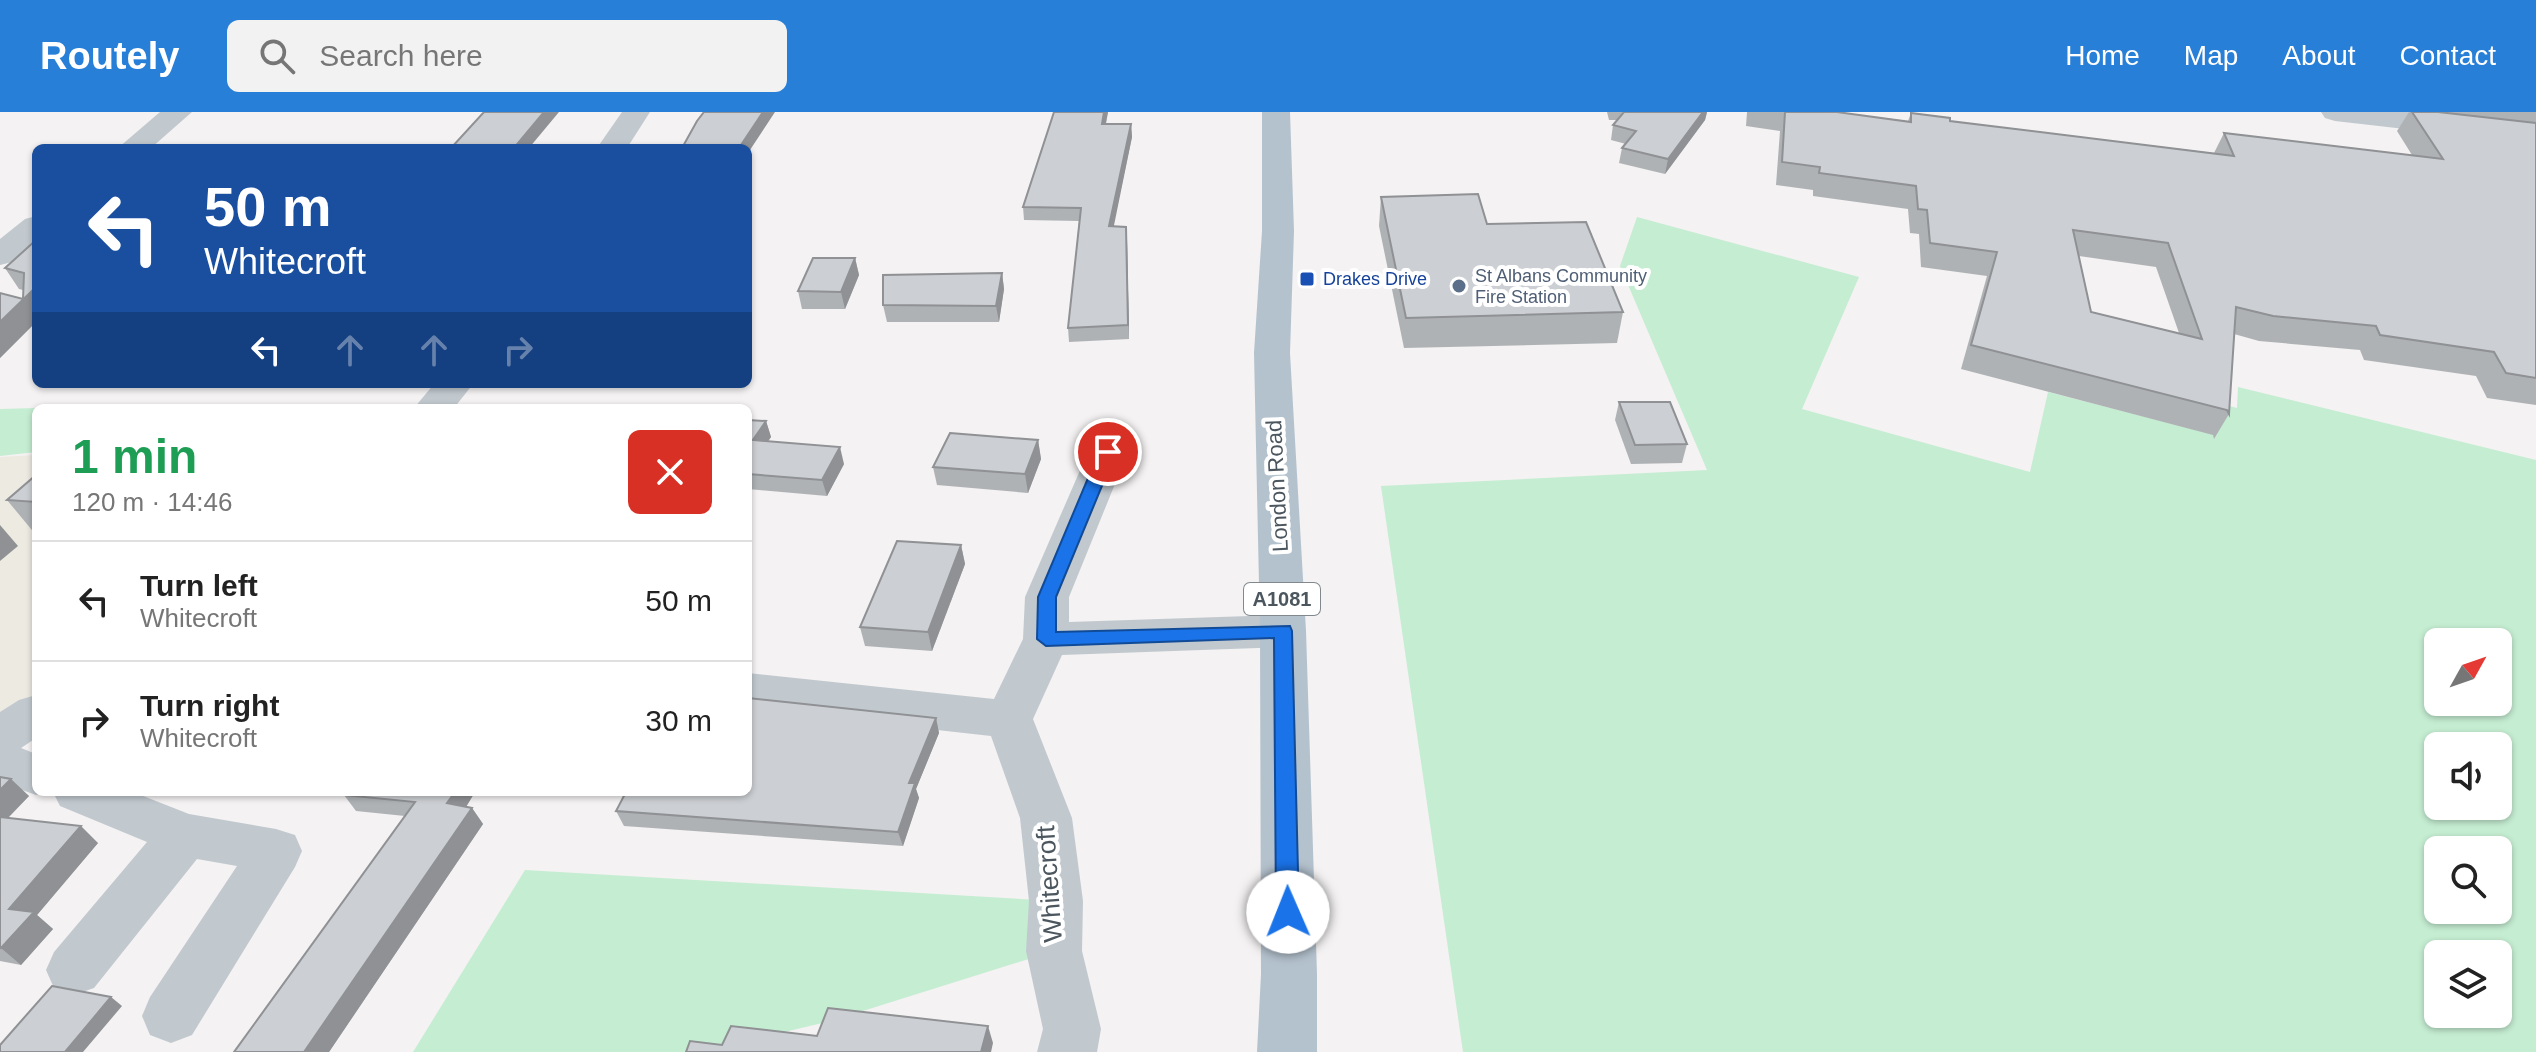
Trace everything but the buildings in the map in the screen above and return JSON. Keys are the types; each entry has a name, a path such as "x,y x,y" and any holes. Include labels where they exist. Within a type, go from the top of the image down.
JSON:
{"main road":[{"name":"London Road","path":"1276,112 1278,231 1272,353 1283,631 1289,974 1287,1052"}],"street":[{"path":"138,144 178,112"},
{"path":"615,144 636,112"},
{"path":"2335,112 2536,135"},
{"path":"0,255 32,229"},
{"path":"436,404 450,388"},
{"path":"752,691 1009,719 1046,639 1047,597 1108,452"},
{"path":"1046,639 1283,631"},
{"path":"0,737 32,716"},
{"name":"Whitecroft","path":"1009,719 1046,818 1056,901 1054,951 1072,1029 1067,1052"},
{"path":"0,761 32,773"},
{"path":"88,796 185,835 276,851 171,1016"},
{"path":"74,970 185,835"}],"shaded area":[{"path":"32,455 32,701 0,721 0,457"}],"green space":[{"path":"1637,217 1859,277 1802,409 2030,472 2048,392 2216,435 2218,403 2237,408 2238,387 2536,460 2536,1052 1463,1052 1381,486 1707,470 1620,266"},
{"path":"32,408 32,452 0,456 0,409"},
{"path":"525,870 1056,901 1054,951 831,1021 700,1052 413,1052"}],"place":[{"name":"Drakes Drive","path":"1307,279"},
{"name":"St Albans Community Fire Station","path":"1459,286"}],"route":[{"path":"1108,452 1047,597 1046,639 1283,631 1288,912"}]}
